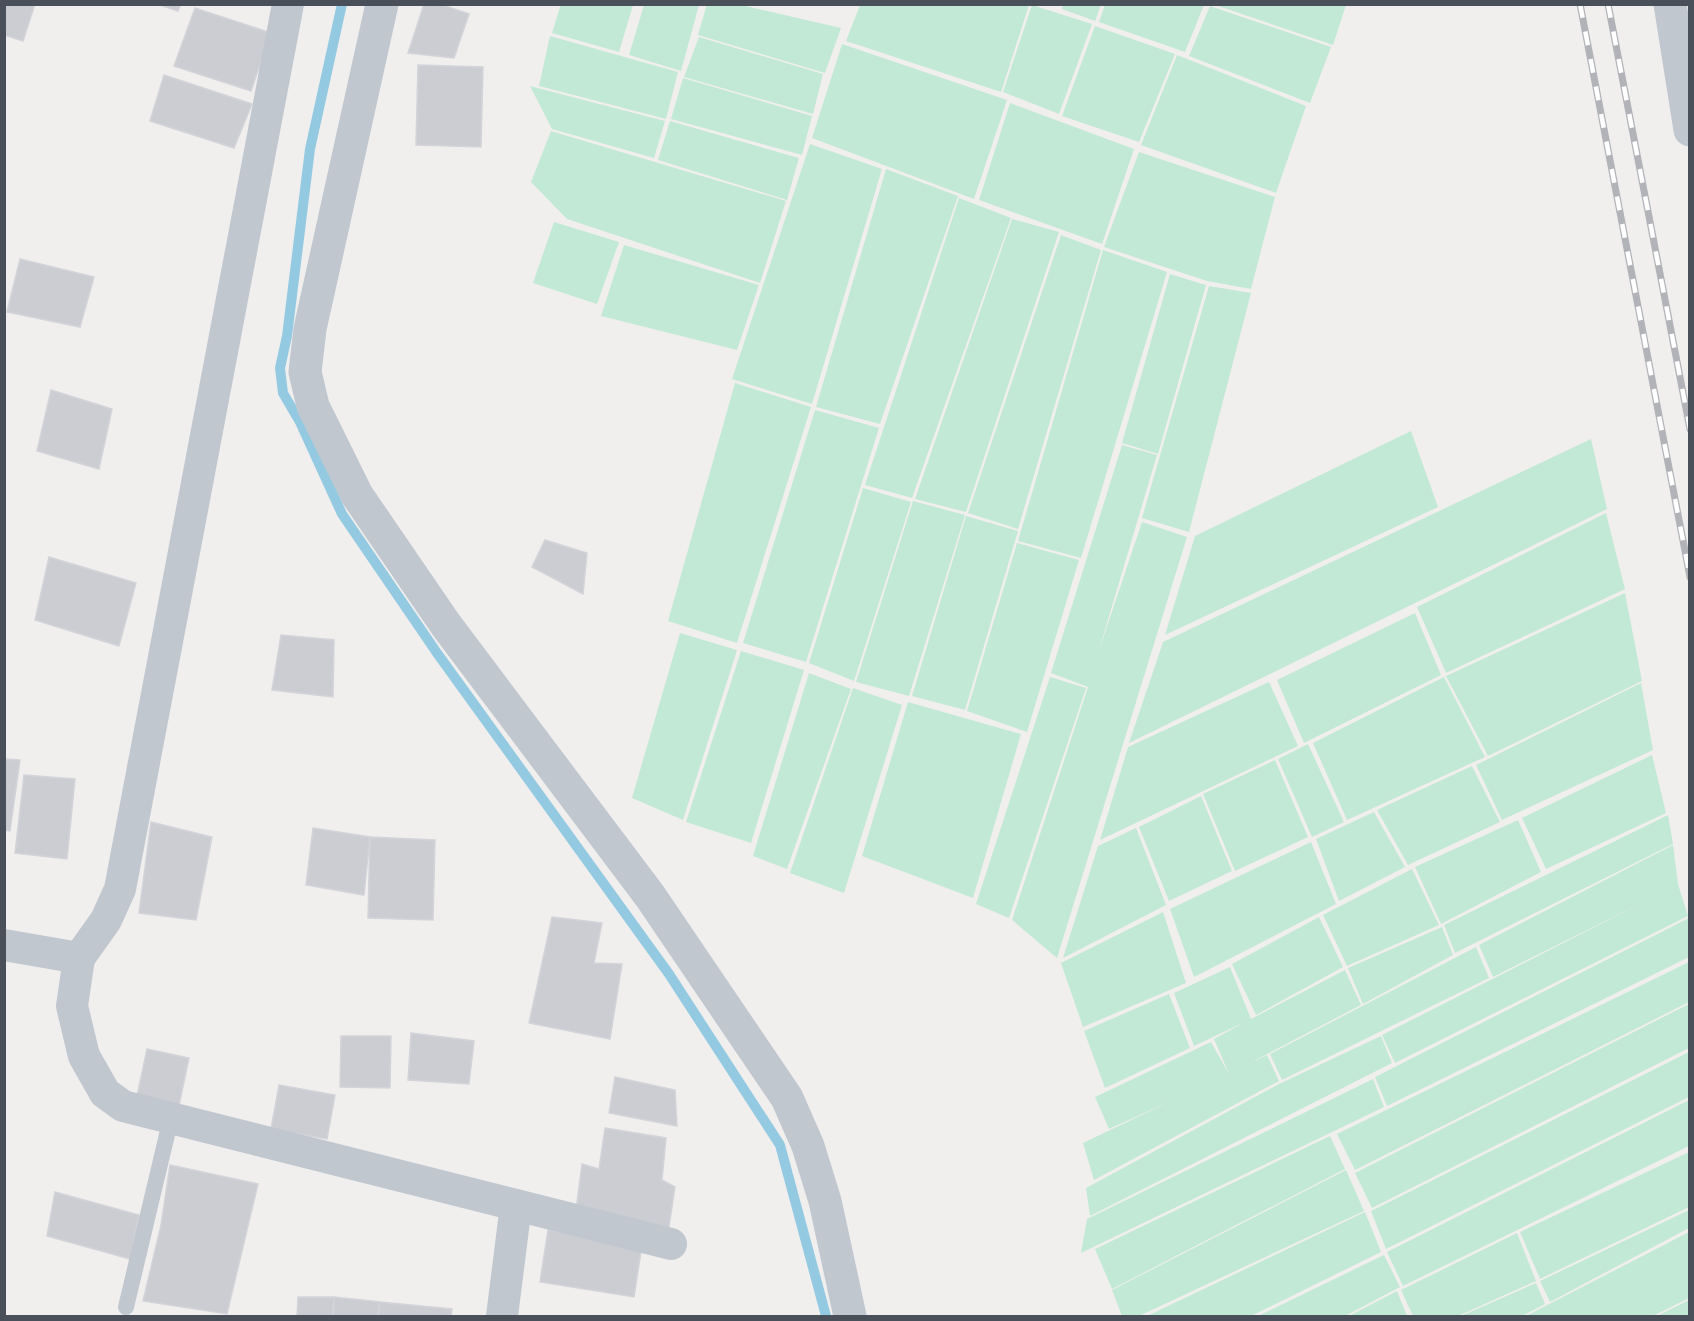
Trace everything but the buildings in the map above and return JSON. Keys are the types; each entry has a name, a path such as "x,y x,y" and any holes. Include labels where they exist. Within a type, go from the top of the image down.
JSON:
{"street":[{"path":"288,4 120,889 106,920 79,958 72,1006 84,1056 105,1093 123,1106 671,1244"},
{"path":"382,4 310,329 305,372 313,406 357,495 446,625 650,896 787,1098 808,1146 825,1201 850,1317"},
{"path":"1670,4 1689,130"},
{"path":"4,945 79,958"},
{"path":"502,1317 516,1205"}],"lane":[{"path":"126,1307 171,1118"}],"green space":[{"path":"561,4 633,5 619,52 552,33"},
{"path":"707,4 741,5 841,28 825,73 698,35"},
{"path":"860,4 1029,5 1001,92 846,41"},
{"path":"1063,4 1101,5 1095,21 1062,9"},
{"path":"644,5 699,5 681,71 629,55"},
{"path":"1032,5 1092,24 1059,114 1003,92"},
{"path":"1105,5 1204,5 1185,52 1099,22"},
{"path":"1215,5 1346,5 1333,45"},
{"path":"1210,6 1331,47 1310,103 1189,56"},
{"path":"1095,26 1175,54 1139,142 1062,116"},
{"path":"550,36 678,72 666,119 539,86"},
{"path":"699,37 823,74 813,114 684,77"},
{"path":"842,44 1007,100 974,199 812,138"},
{"path":"1177,55 1306,106 1276,193 1141,145"},
{"path":"683,78 812,116 802,155 671,119"},
{"path":"530,86 665,121 654,158 552,129"},
{"path":"1010,103 1134,149 1102,244 979,200"},
{"path":"670,121 799,158 787,200 658,160"},
{"path":"551,131 786,201 760,283 567,219 531,182"},
{"path":"810,144 882,169 812,404 732,379"},
{"path":"1139,152 1275,197 1251,289 1207,281 1104,247"},
{"path":"886,169 958,196 880,424 816,407"},
{"path":"959,198 1011,218 912,498 865,485"},
{"path":"1012,219 1059,232 966,512 915,499"},
{"path":"554,222 619,242 597,304 533,283"},
{"path":"1061,235 1101,250 1018,529 968,513"},
{"path":"624,245 759,285 737,350 601,316"},
{"path":"1103,250 1167,272 1081,558 1018,541"},
{"path":"1170,274 1206,285 1158,454 1122,443"},
{"path":"1209,286 1251,293 1189,532 1142,518"},
{"path":"735,383 811,407 737,643 668,621"},
{"path":"815,410 879,428 806,662 743,643"},
{"path":"1411,431 1438,507 1165,635 1195,536"},
{"path":"1591,439 1607,509 1129,743 1163,642"},
{"path":"1122,445 1157,455 1099,650 1142,522 1187,537 1057,958 1012,920 1088,687 1051,673"},
{"path":"863,488 911,502 854,681 809,663"},
{"path":"913,501 965,515 909,696 856,682"},
{"path":"1606,513 1625,589 1446,673 1417,607"},
{"path":"966,516 1018,531 965,710 912,696"},
{"path":"1017,543 1079,560 1027,732 967,711"},
{"path":"1625,593 1642,681 1488,756 1446,676"},
{"path":"1415,613 1441,675 1304,743 1277,680"},
{"path":"680,633 737,650 683,820 632,798"},
{"path":"741,651 804,670 751,843 686,822"},
{"path":"809,673 851,689 787,869 753,856"},
{"path":"1050,677 1086,688 1009,918 976,904"},
{"path":"1444,677 1485,757 1347,820 1313,743"},
{"path":"1269,682 1298,746 1100,840 1128,747"},
{"path":"1641,683 1653,750 1502,820 1476,765"},
{"path":"853,688 902,705 844,893 790,873"},
{"path":"908,702 1021,734 973,898 862,856"},
{"path":"1308,744 1344,822 1312,837 1278,759"},
{"path":"1652,755 1666,813 1546,869 1522,818"},
{"path":"1275,760 1308,837 1235,871 1203,794"},
{"path":"1472,766 1500,822 1408,865 1377,810"},
{"path":"1201,796 1232,871 1169,901 1139,827"},
{"path":"1374,812 1405,867 1339,901 1316,839"},
{"path":"1668,815 1673,844 1455,953 1444,925"},
{"path":"1518,820 1541,872 1441,924 1415,867"},
{"path":"1136,828 1166,905 1063,958 1098,846"},
{"path":"1311,842 1336,904 1194,977 1170,909"},
{"path":"1673,845 1678,884 1688,916 1395,1063 1382,1035 1640,904 1493,977 1479,945"},
{"path":"1412,869 1439,925 1347,966 1323,915"},
{"path":"1163,912 1186,983 1083,1027 1061,963"},
{"path":"1319,917 1343,967 1256,1015 1232,964"},
{"path":"1689,918 1689,957 1387,1106 1375,1077"},
{"path":"1442,927 1453,955 1363,1004 1348,968"},
{"path":"1476,947 1489,978 1282,1080 1270,1054"},
{"path":"1689,962 1689,1002 1355,1170 1337,1134"},
{"path":"1230,967 1251,1019 1345,970 1361,1005 1248,1064 1267,1055 1279,1081 1094,1180 1083,1143 1171,1101 1109,1129 1095,1097 1211,1042 1229,1074 1214,1039 1245,1022 1194,1046 1174,993"},
{"path":"1169,994 1190,1048 1105,1088 1084,1031"},
{"path":"1689,1004 1689,1048 1372,1208 1355,1173"},
{"path":"1381,1036 1392,1063 1090,1216 1086,1188 1281,1083"},
{"path":"1689,1052 1689,1097 1386,1249 1371,1211"},
{"path":"1373,1079 1384,1107 1081,1253 1087,1219"},
{"path":"1689,1100 1689,1146 1403,1286 1387,1252"},
{"path":"1330,1136 1345,1169 1112,1289 1095,1249"},
{"path":"1689,1152 1689,1207 1540,1279 1520,1232"},
{"path":"1346,1170 1364,1211 1139,1316 1122,1316 1112,1290"},
{"path":"1689,1210 1689,1228 1550,1302 1540,1281"},
{"path":"1365,1212 1381,1252 1251,1316 1147,1316"},
{"path":"1689,1232 1689,1298 1653,1316 1526,1316"},
{"path":"1517,1233 1536,1281 1458,1316 1413,1316 1401,1290"},
{"path":"1384,1255 1400,1287 1345,1316 1258,1316"},
{"path":"1536,1283 1545,1304 1522,1316 1461,1316"},
{"path":"1397,1291 1407,1316 1349,1316"},
{"path":"1689,1300 1689,1316 1657,1316"}],"waterway":[{"path":"342,4 310,149 287,336 280,368 283,393 300,422 342,514 437,653 669,974 780,1145 826,1316"}],"railway":[{"path":"1580,4 1690,577"},
{"path":"1608,4 1690,429"}]}
